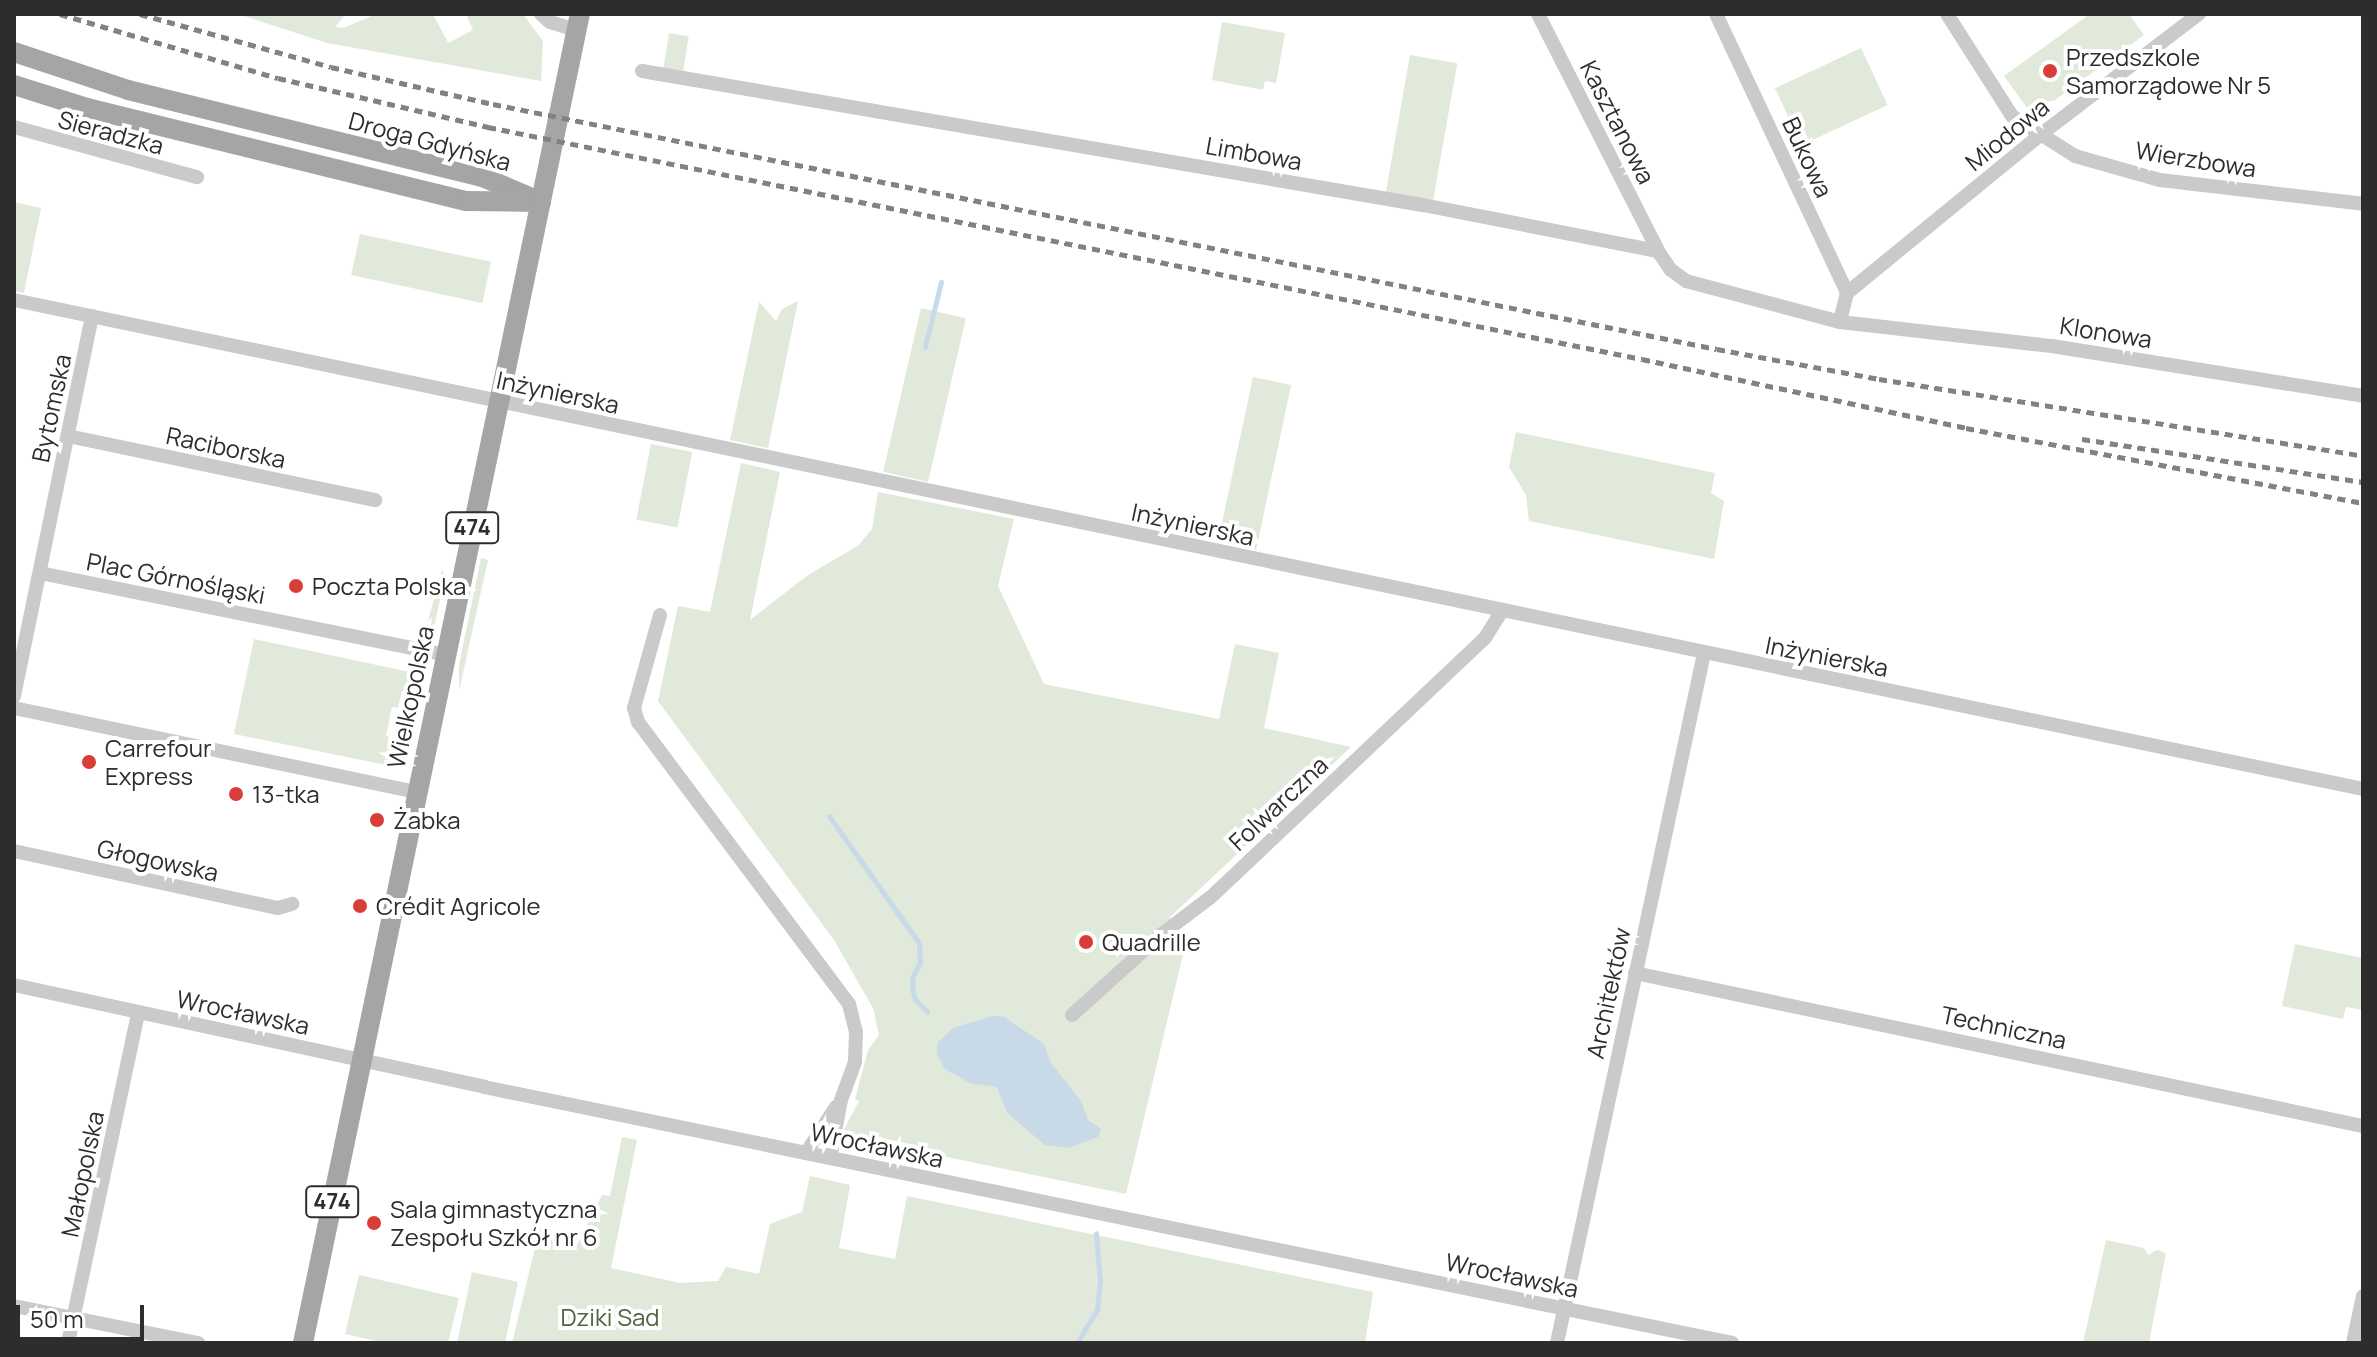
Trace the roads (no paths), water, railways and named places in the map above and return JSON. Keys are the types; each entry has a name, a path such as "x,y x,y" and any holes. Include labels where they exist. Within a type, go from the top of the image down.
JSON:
{"main road":[{"name":"Wielkopolska","path":"303,1343 578,22"},
{"name":"Droga Gdyńska","path":"14,52 128,90 485,178 541,202"},
{"name":"Droga Gdyńska","path":"14,85 87,108 467,201 541,202"}],"street":[{"path":"541,14 550,22 578,22"},
{"name":"Kasztanowa","path":"1538,14 1658,251"},
{"name":"Bukowa","path":"1716,14 1847,293"},
{"name":"Wierzbowa","path":"1947,14 2012,116 2075,156 2160,180 2363,204"},
{"name":"Miodowa","path":"1847,293 2192,16"},
{"name":"Limbowa","path":"642,71 1439,208 1658,251"},
{"name":"Sieradzka","path":"14,127 197,177"},
{"path":"1658,251 1671,270 1686,281 1840,322 1847,293"},
{"name":"Inżynierska","path":"14,300 2363,789"},
{"name":"Bytomska","path":"14,696 20,638 40,573 92,316"},
{"name":"Klonowa","path":"1840,322 2052,346 2363,396"},
{"name":"Raciborska","path":"68,436 375,500"},
{"name":"Plac Górnośląski","path":"40,573 445,655"},
{"name":"Folwarczna","path":"1072,1015 1162,934 1211,897 1485,638 1502,611"},
{"path":"660,615 634,708 638,722 849,1004 856,1032 855,1062 841,1100 830,1158"},
{"name":"Architektów","path":"1557,1343 1704,653"},
{"path":"14,708 417,792"},
{"name":"Głogowska","path":"14,851 278,908 292,904"},
{"name":"Techniczna","path":"1635,973 2363,1126"},
{"name":"Wrocławska","path":"14,985 806,1153 1732,1343"},
{"name":"Małopolska","path":"68,1343 138,1013"},
{"path":"806,1153 841,1100"},
{"path":"2353,1343 2363,1296"},
{"path":"14,1306 198,1343"}],"water":[{"path":"993,1016 1004,1017 1044,1044 1051,1063 1081,1101 1088,1120 1101,1129 1098,1137 1069,1148 1045,1145 1007,1113 997,1087 970,1083 945,1069 937,1054 938,1042 953,1028"}],"waterway":[{"path":"925,347 941,282"},
{"path":"829,816 919,943 920,962 912,978 912,988 915,999 927,1012"},
{"path":"1077,1343 1097,1310 1100,1282 1096,1233"}],"railway":[{"path":"60,14 278,78 488,127 1642,359 1966,428 2363,503"},
{"path":"140,14 331,67 493,104 1717,349 1879,379 2363,456"},
{"path":"2082,439 2363,482"}],"place":[{"name":"Przedszkole Samorządowe Nr 5","path":"2050,71"},
{"name":"Poczta Polska","path":"296,586"},
{"name":"Carrefour Express","path":"89,762"},
{"name":"13-tka","path":"236,794"},
{"name":"Żabka","path":"377,820"},
{"name":"Crédit Agricole","path":"360,906"},
{"name":"Quadrille","path":"1086,942"},
{"name":"Sala gimnastyczna Zespołu Szkół nr 6","path":"374,1223"}],"park label":[{"name":"Dziki Sad","path":"610,1317"}]}
